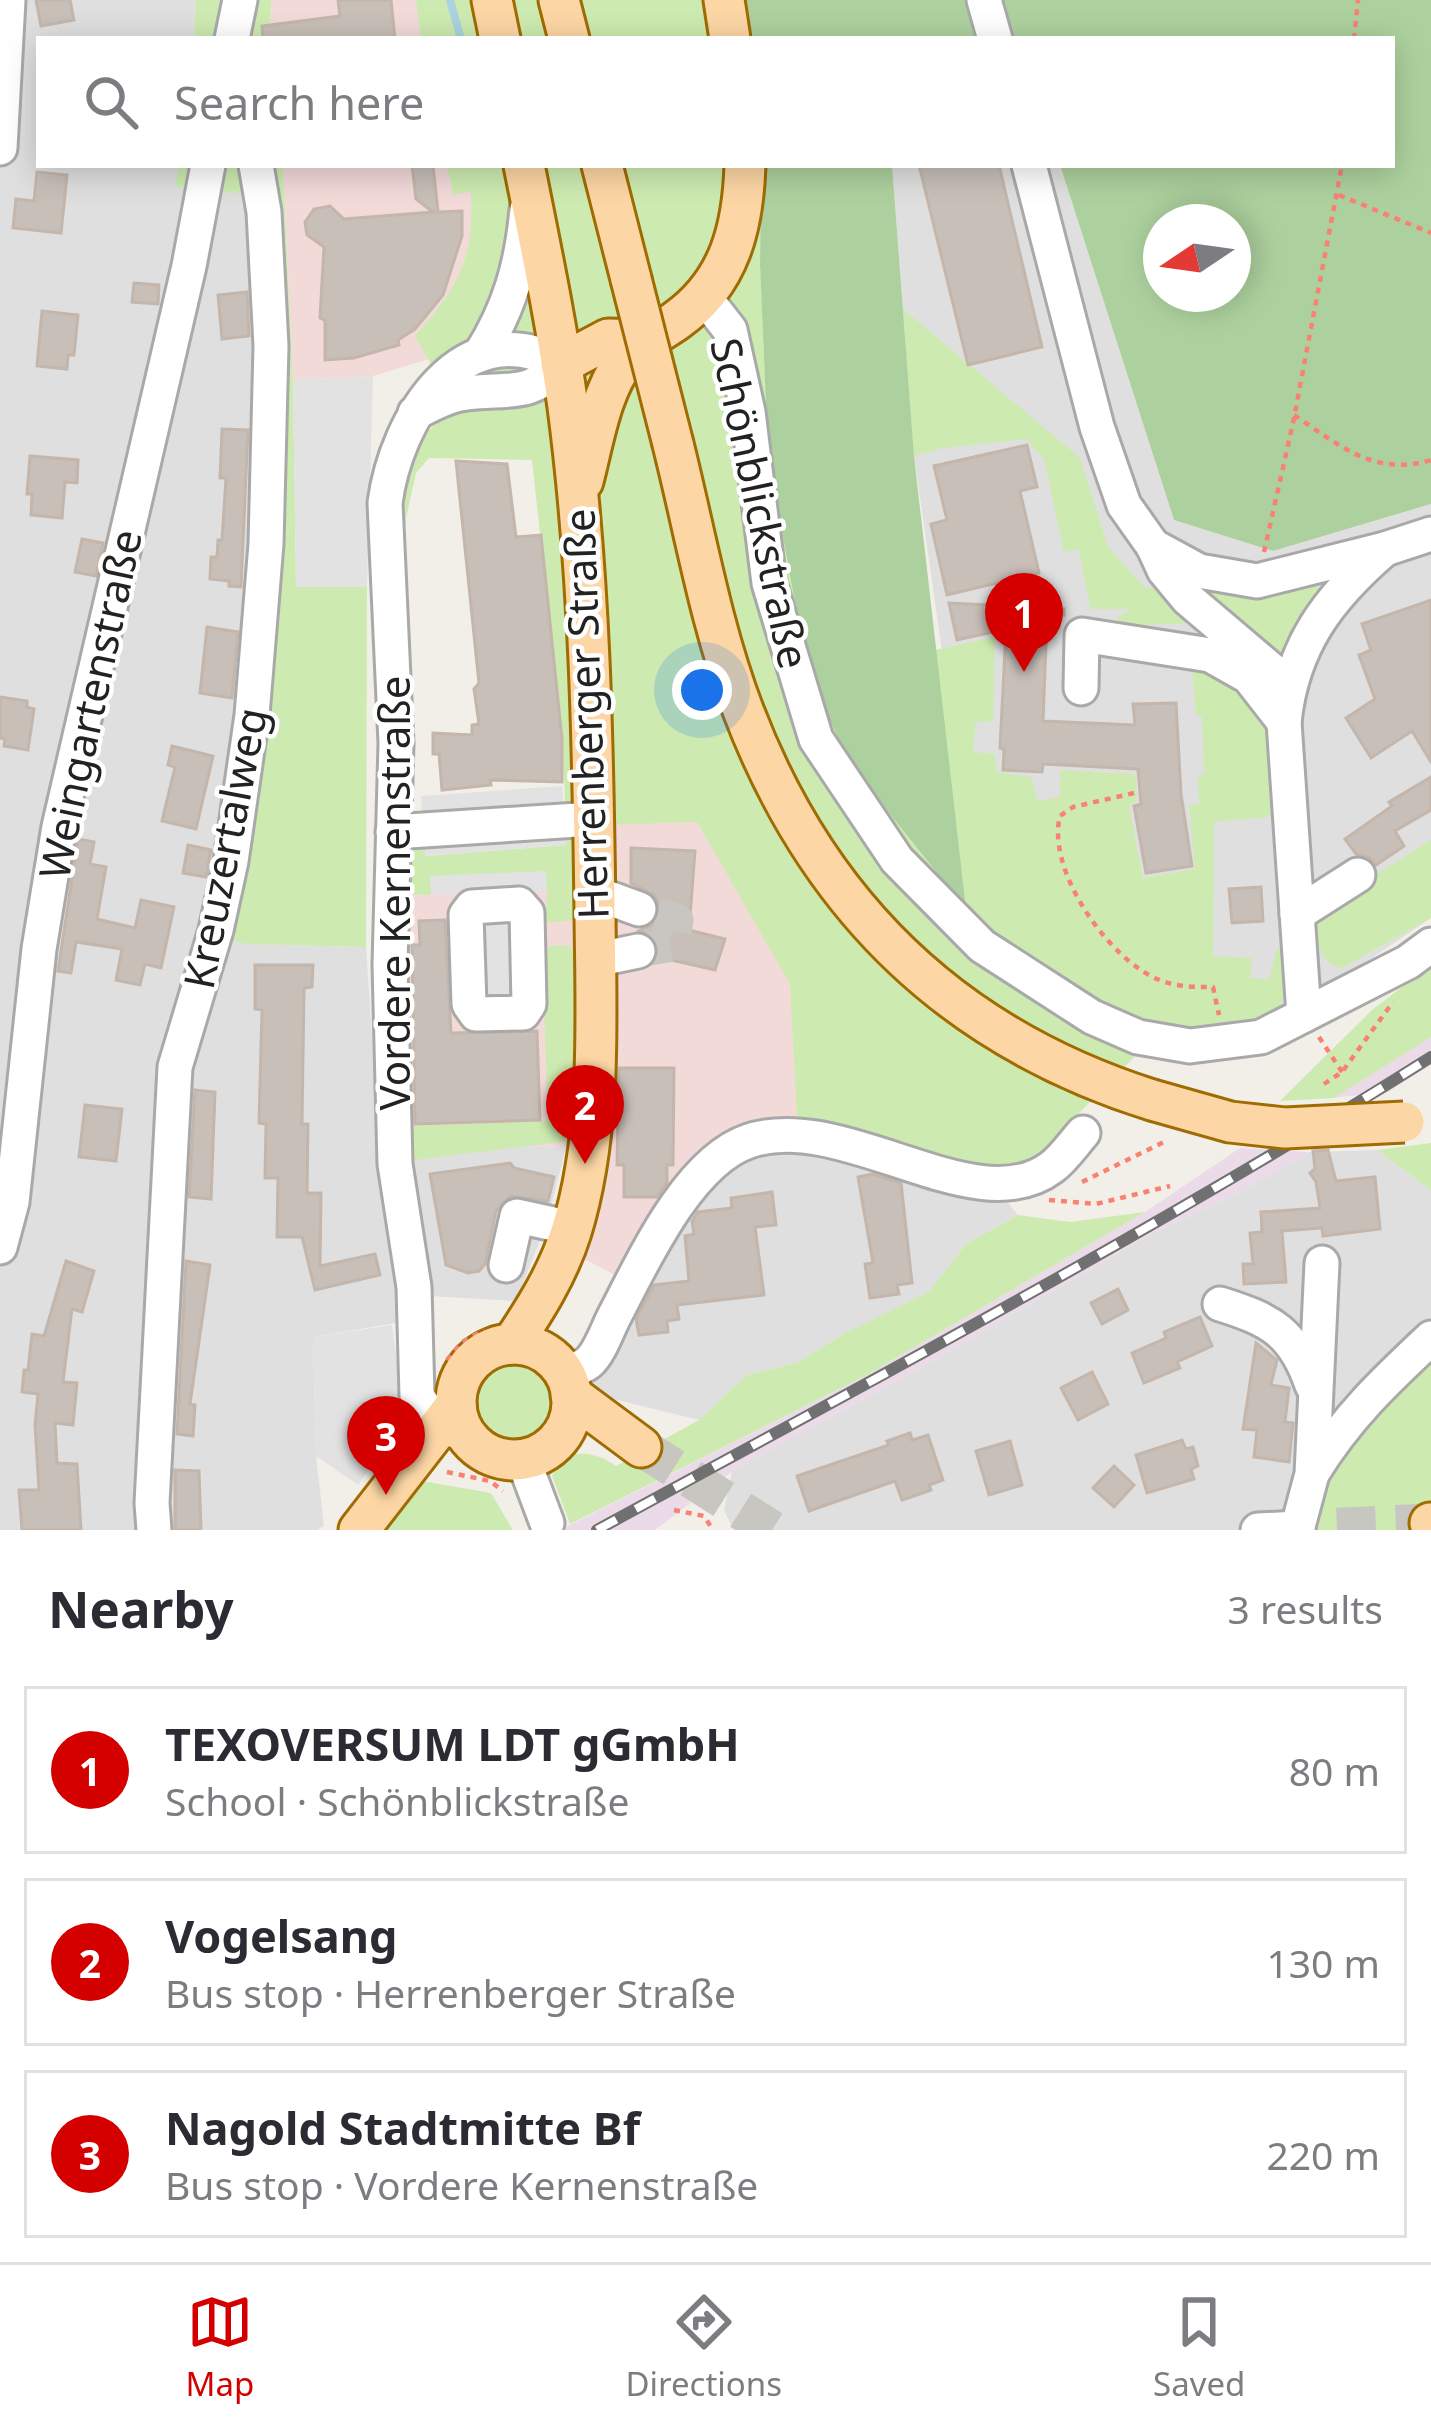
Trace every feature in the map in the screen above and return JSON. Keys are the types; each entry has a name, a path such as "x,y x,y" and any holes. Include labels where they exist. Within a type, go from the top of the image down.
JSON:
{"main road":[{"path":"492,0 499,36"},
{"path":"559,0 571,36"},
{"path":"573,36 585,0"},
{"path":"724,0 730,36"},
{"path":"603,168 741,706 776,790 852,905 898,956 993,1030 1098,1083 1230,1122 1285,1128 1417,1120"},
{"path":"577,504 592,445 633,351 705,298 737,238 745,168"},
{"name":"Herrenberger Straße","path":"527,177 561,364 577,504 593,820 592,1088 585,1164 566,1246 563,1376"},
{"path":"561,364 608,339 633,351"},
{"name":"Herrenberger Straße","path":"504,1334 537,1307 566,1246"},
{"path":"359,1530 444,1422 466,1369 504,1334 542,1351 640,1447 539,1451 506,1459 444,1422"},
{"path":"539,1451 566,1428 563,1376"}],"street":[{"path":"0,148 8,0"},
{"path":"220,0 229,36"},
{"path":"231,36 240,0"},
{"path":"984,0 994,36"},
{"name":"Weingartenstraße","path":"0,1247 13,1202 39,949 58,827 207,168"},
{"name":"Kreuzertalweg","path":"154,1530 176,1067 231,861 252,715 266,544 271,346 264,212 257,168"},
{"path":"1030,168 1097,427 1124,505 1188,599 1288,683"},
{"name":"Vordere Kernenstraße","path":"444,1422 414,1287 394,1164 390,965 396,743 385,503 390,468 415,413 452,370 480,355 502,320 518,277 527,177"},
{"name":"Schönblickstraße","path":"705,298 730,330 748,412 769,584 816,739 897,860 982,946 1092,1017 1138,1037 1190,1046 1261,1036 1419,953"},
{"path":"415,413 467,392 527,390 544,383 561,364 541,353 515,350 480,355"},
{"path":"1153,546 1199,571 1257,581 1431,534"},
{"path":"1304,1015 1284,722 1288,683 1316,622 1349,580 1385,550"},
{"path":"1081,688 1082,635 1210,655 1249,677 1284,722"},
{"path":"393,832 593,820"},
{"path":"1297,914 1358,875"},
{"path":"595,892 639,909"},
{"path":"595,960 638,951"},
{"path":"563,1376 590,1361 644,1259 713,1160 749,1141 794,1134 814,1137 855,1144 980,1183 1017,1183 1051,1168 1084,1133"},
{"path":"506,1264 517,1216 566,1246"},
{"path":"1258,1530 1297,1529 1312,1474 1322,1263"},
{"path":"1220,1304 1256,1315 1286,1334 1304,1361 1315,1393"},
{"path":"1312,1474 1354,1412 1431,1338"},
{"path":"539,1451 547,1523"}],"path":[{"path":"1354,36 1358,0"},
{"path":"1257,581 1342,168"},
{"path":"1339,195 1431,233"},
{"path":"1294,415 1360,460 1413,466 1431,460"},
{"path":"1324,1084 1342,1072 1413,976 1419,953"},
{"path":"1304,1015 1342,1072"},
{"path":"1041,1199 1096,1204 1170,1186"},
{"path":"504,1334 462,1342 452,1353 444,1422 449,1474 490,1481 509,1496"},
{"path":"674,1510 704,1516 713,1530"}],"shaded area":[{"path":"0,0 196,0 194,36 36,36 36,168 179,168 176,187 249,193 263,368 248,944 366,947 379,1143 566,1147 547,1223 516,1301 396,1294 396,1323 313,1337 316,1456 324,1526 317,1530 0,1530"},
{"path":"271,0 434,0 443,36 270,36"},
{"path":"283,168 477,168 485,264 439,356 373,376 293,380"},
{"path":"892,168 1061,168 1174,520 1273,551 1431,504 1431,918 1341,979 1245,1026 955,742 914,456"},
{"path":"373,376 367,587 296,587 293,380"},
{"path":"562,786 567,845 425,856 421,796"},
{"path":"615,822 697,822 791,984 797,1118 751,1124 678,1182 615,1275 582,1258 602,1143 566,1147 411,1144 403,1047 404,873 613,856"},
{"path":"546,871 547,891 514,893 518,1004 479,1005 473,893 431,895 430,876"},
{"path":"1431,1037 1431,1065 1388,1092 1331,1098"},
{"path":"1240,1148 1310,1152 1148,1236 733,1471 655,1530 560,1530 865,1376 1145,1212"},
{"path":"796,1149 1006,1201 1018,1215 966,1244 930,1292 843,1334 799,1362 747,1375 699,1420 597,1395 590,1381 691,1199 747,1153"},
{"path":"1377,1150 1431,1190 1431,1331 1367,1390 1296,1471 1286,1530 734,1530 724,1511 732,1471 1148,1236 1310,1152"},
{"path":"392,1325 399,1376 396,1427 358,1485 316,1456 313,1337"}],"green space":[{"path":"196,0 271,0 270,36 194,36"},
{"path":"416,0 733,0 746,36 421,36"},
{"path":"733,0 1431,0 1431,504 1273,551 1174,520 1061,168 1395,168 1395,36 746,36"},
{"path":"178,168 283,168 296,586 367,587 366,947 248,944 209,935 244,700 263,368 248,194 175,187"},
{"path":"448,168 761,168 768,453 965,901 935,650 995,637 993,721 976,722 973,752 995,754 996,772 1031,777 1038,801 1060,797 1060,770 1135,774 1137,802 1129,805 1143,878 1195,869 1189,805 1199,804 1198,775 1204,774 1202,717 1196,715 1192,669 1230,675 1268,720 1278,816 1214,822 1213,956 1252,958 1250,978 1269,979 1277,948 1284,948 1287,991 1275,1016 1234,1032 1160,1031 1032,1161 995,1171 959,1168 797,1118 790,984 697,822 576,826 576,920 545,923 547,891 431,876 431,895 410,894 408,844 424,840 426,856 567,845 562,735 532,460 429,458 416,473 404,528 401,490 408,458 427,432 457,410 415,336 453,286 466,254 471,192 453,195"},
{"path":"761,168 892,168 914,456 966,909 850,764 807,669 768,453"},
{"path":"903,309 1080,458 1108,547 1144,587 1172,594 1193,623 1117,626 1117,618 1131,609 1090,609 1079,549 1064,552 1044,460 1026,439 914,456"},
{"path":"1311,584 1324,590 1289,651 1276,656 1197,588 1270,593"},
{"path":"1431,840 1431,918 1342,968 1327,961 1315,913"},
{"path":"567,945 578,953 577,1140 413,1160 410,1126 548,1121 542,952"},
{"path":"1431,965 1431,1037 1334,1098 1280,1101 1372,1010"},
{"path":"1431,1143 1431,1190 1377,1150"},
{"path":"1145,1212 865,1376 570,1524 552,1476 561,1459 590,1454 616,1466 699,1420 747,1375 799,1362 843,1334 929,1292 966,1244 1018,1215 1070,1222"},
{"path":"1431,1349 1431,1500 1421,1509 1417,1530 1312,1530 1329,1478 1343,1454 1375,1410"},
{"path":"514,1358 545,1371 558,1402 545,1433 514,1446 483,1433 470,1402 483,1371"},
{"path":"422,1481 491,1493 513,1530 379,1530"}],"building":[{"path":"36,0 70,0 74,20 41,26"},
{"path":"338,0 391,0 395,36 263,36 262,26 340,16"},
{"path":"412,168 433,168 438,212 462,211 462,236 443,295 415,329 398,340 399,345 354,358 325,360 325,320 320,318 324,247 307,235 305,222 314,209 330,206 344,219 433,212 416,199"},
{"path":"920,168 1000,168 1042,347 968,365"},
{"path":"37,172 67,175 61,233 13,228 16,199 34,201"},
{"path":"134,283 159,285 158,304 132,302"},
{"path":"247,292 249,336 222,339 218,295"},
{"path":"42,311 78,315 74,355 68,355 67,369 37,366"},
{"path":"222,429 248,430 241,587 210,579 211,557 217,557 218,540 222,540 226,478 220,478"},
{"path":"1027,445 1037,487 1020,491 1039,573 947,595 931,524 947,520 934,466"},
{"path":"30,456 78,460 77,483 65,482 62,518 31,515 32,494 27,494"},
{"path":"456,461 507,464 516,537 541,535 562,739 562,782 490,780 491,785 442,790 433,733 472,735 472,725 479,724"},
{"path":"82,539 103,543 96,576 75,572"},
{"path":"1431,600 1431,762 1412,731 1371,758 1346,718 1375,699 1359,655 1371,650 1362,624"},
{"path":"949,603 1064,609 1064,615 1047,619 1043,721 1135,725 1133,704 1176,703 1181,794 1192,866 1146,873 1134,806 1141,804 1138,769 1043,764 1042,772 1003,770 1006,629 957,640"},
{"path":"207,627 238,632 232,698 200,693"},
{"path":"0,697 27,701 27,707 34,709 28,750 4,746"},
{"path":"172,746 213,756 196,829 162,821 175,767 168,765"},
{"path":"1431,777 1431,810 1395,831 1404,846 1376,865 1369,857 1356,854 1345,839 1392,806 1389,802"},
{"path":"78,839 94,842 90,864 106,867 97,919 135,928 141,900 174,907 161,968 145,964 140,985 116,980 122,949 76,942 71,973 58,971"},
{"path":"188,845 211,850 206,877 183,873"},
{"path":"631,848 695,851 689,930 725,939 715,970 658,957 654,938 639,931 653,924 660,907 654,895 631,883"},
{"path":"1261,887 1263,921 1232,923 1229,889"},
{"path":"445,920 451,1033 537,1031 540,1120 415,1124 412,945 420,945 419,921"},
{"path":"255,965 313,965 312,987 304,988 302,1124 308,1124 307,1193 321,1193 320,1266 375,1254 380,1275 315,1290 302,1237 277,1237 278,1178 265,1178 266,1124 259,1123 262,1010 255,1009"},
{"path":"619,1068 674,1068 673,1165 667,1165 667,1183 657,1197 624,1197 624,1165 617,1165"},
{"path":"195,1090 215,1092 211,1199 189,1197"},
{"path":"85,1105 122,1109 116,1161 79,1157"},
{"path":"1328,1150 1336,1181 1375,1177 1380,1229 1323,1236 1322,1228 1282,1231 1286,1282 1244,1284 1243,1264 1253,1264 1250,1233 1262,1232 1261,1212 1320,1208 1310,1173 1315,1169 1313,1151"},
{"path":"510,1163 554,1177 548,1201 510,1196 496,1211 485,1264 479,1271 468,1273 446,1265 430,1174"},
{"path":"872,1174 901,1183 912,1283 897,1285 899,1294 870,1298 865,1264 873,1263 858,1177"},
{"path":"772,1192 776,1225 755,1227 764,1295 677,1305 679,1319 667,1321 668,1332 639,1335 636,1319 654,1285 689,1281 685,1236 694,1234 692,1221 698,1212 732,1208 731,1198"},
{"path":"66,1261 94,1271 82,1312 72,1309 63,1382 77,1383 73,1425 55,1423 57,1463 77,1464 81,1530 22,1530 19,1490 39,1490 38,1394 22,1392 24,1370 28,1370 32,1334 44,1336"},
{"path":"186,1261 210,1265 190,1404 195,1405 193,1436 177,1434"},
{"path":"1118,1289 1128,1310 1102,1324 1091,1303"},
{"path":"1200,1317 1212,1346 1177,1362 1180,1368 1144,1383 1132,1353"},
{"path":"1256,1343 1277,1360 1271,1385 1289,1388 1285,1422 1293,1423 1289,1462 1254,1457 1257,1430 1243,1429"},
{"path":"1092,1372 1108,1404 1078,1420 1061,1388"},
{"path":"910,1433 912,1440 928,1435 943,1480 929,1485 931,1490 902,1500 895,1481 809,1511 797,1476 889,1445 887,1441"},
{"path":"1182,1440 1186,1449 1193,1447 1198,1466 1191,1469 1194,1479 1147,1493 1136,1455"},
{"path":"1010,1441 1022,1485 989,1495 976,1451"},
{"path":"1114,1466 1134,1485 1114,1507 1093,1488"},
{"path":"175,1470 199,1471 201,1528 197,1530 175,1530"}],"waterway":[{"path":"450,0 460,36"}],"tunnel":[{"path":"638,951 673,945 677,920 639,909"},
{"path":"641,1447 772,1530"},
{"path":"1278,1530 1430,1523"}],"railway":[{"path":"597,1530 1122,1241 1431,1057"}],"place":[{"name":"TEXOVERSUM LDT gGmbH","path":"1024,672"},
{"name":"Vogelsang","path":"585,1164"},
{"name":"Nagold Stadtmitte Bf","path":"386,1495"}]}
